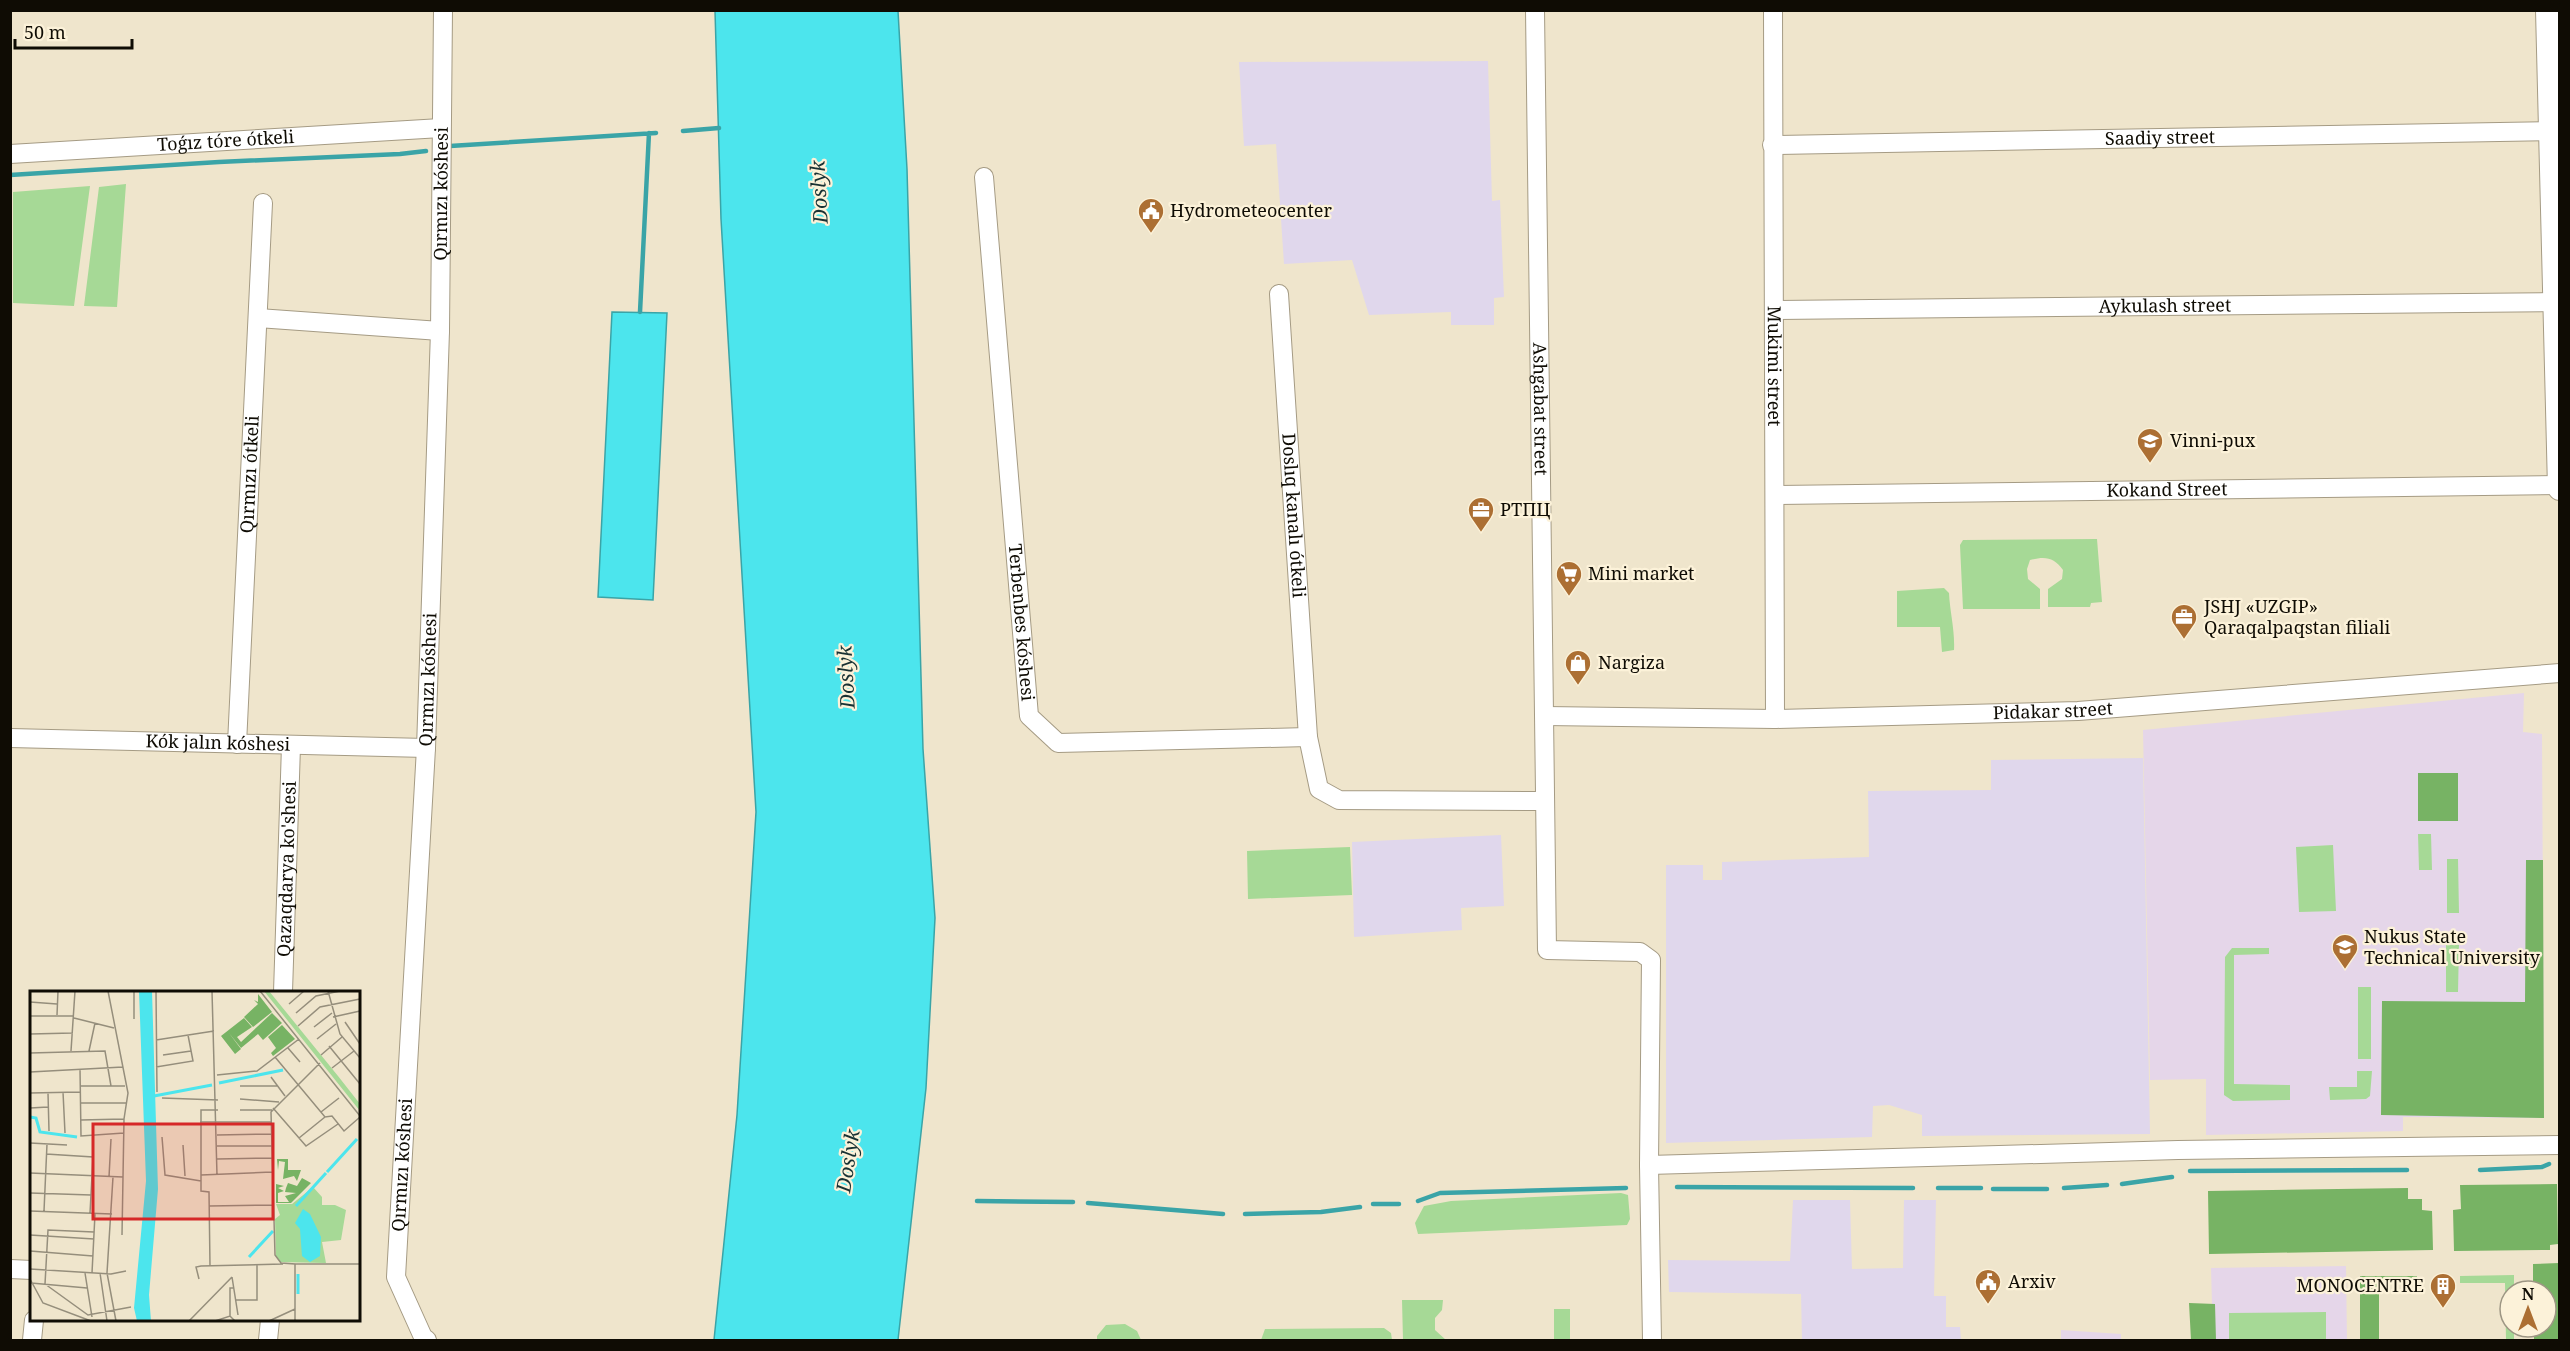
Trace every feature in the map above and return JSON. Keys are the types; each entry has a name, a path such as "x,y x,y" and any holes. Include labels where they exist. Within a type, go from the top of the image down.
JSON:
{"main road":[{"path":"2548,10 2559,486"}],"street":[{"name":"Qırmızı kóshesi","path":"427,1341 396,1277 426,748 440,331 443,10"},
{"name":"Ashgabat street","path":"1535,10 1547,950 1640,952 1651,960 1649,1165"},
{"name":"Mukimi street","path":"1773,10 1775,719"},
{"name":"Toǵız tóre ótkeli","path":"10,154 441,128"},
{"name":"Saadiy street","path":"1772,145 2550,131"},
{"name":"Terbenbes kóshesi","path":"984,177 1029,716 1059,743 1308,737"},
{"name":"Qırmızı ótkeli","path":"237,744 263,203"},
{"name":"Doslıq kanalı ótkeli","path":"1279,294 1308,737"},
{"name":"Aykulash street","path":"1775,310 2556,302"},
{"path":"258,318 440,331"},
{"name":"Kokand Street","path":"1774,495 2559,486"},
{"name":"Pidakar street","path":"1545,716 1775,719 2078,711 2559,673"},
{"path":"1308,737 1319,789 1338,800 1544,801"},
{"name":"Kók jalın kóshesi","path":"10,738 426,748"},
{"name":"Qazaqdarya ko'shesi","path":"283,991 291,746"},
{"path":"1652,1341 1649,1165 2178,1150 2559,1144"},
{"path":"10,1269 30,1270"},
{"path":"32,1341 34,1321"},
{"path":"268,1341 270,1321"}],"shaded area":[{"path":"1488,61 1492,201 1500,200 1504,297 1494,298 1494,325 1451,325 1451,312 1369,315 1352,260 1284,264 1276,144 1244,146 1239,62"},
{"name":"Nukus State Technical University","path":"2524,693 2523,732 2542,734 2544,1118 2403,1117 2403,1131 2206,1135 2206,1079 2150,1080 2143,730"},
{"path":"2143,758 2150,1134 1922,1136 1922,1115 1889,1105 1873,1106 1872,1137 1666,1143 1666,865 1703,865 1703,880 1722,880 1722,862 1869,857 1868,791 1991,790 1991,760"},
{"path":"1501,835 1504,906 1461,908 1462,930 1354,937 1352,842"},
{"path":"1793,1200 1850,1200 1852,1269 1903,1268 1904,1200 1936,1200 1934,1296 1946,1296 1946,1327 1960,1327 1961,1340 1802,1340 1801,1294 1669,1292 1668,1260 1790,1261"},
{"path":"2346,1266 2347,1340 2213,1340 2211,1268"},
{"path":"2061,1330 2121,1334 2121,1340 2061,1340"}],"green space":[{"path":"126,184 117,307 84,306 99,187"},
{"path":"90,186 74,306 13,303 13,192"},
{"path":"2097,539 2102,602 2091,603 2090,607 2048,607 2048,589 2062,579 2063,570 2053,560 2040,558 2030,560 2027,569 2028,579 2040,589 2040,609 1963,609 1960,545 1963,540"},
{"path":"1944,588 1949,593 1954,650 1942,652 1940,627 1897,627 1897,591"},
{"path":"2418,773 2458,773 2458,821 2418,821"},
{"path":"2418,834 2431,834 2432,870 2419,870"},
{"path":"2333,845 2336,911 2299,912 2296,847"},
{"path":"1350,847 1352,895 1248,899 1247,851"},
{"path":"2447,859 2458,859 2459,913 2447,913"},
{"path":"2526,860 2543,860 2544,1118 2381,1115 2382,1001 2525,1002"},
{"path":"2446,945 2459,945 2458,992 2446,992"},
{"path":"2232,948 2269,948 2269,954 2234,955 2234,1084 2290,1085 2290,1100 2233,1101 2224,1095 2225,957"},
{"path":"2358,987 2371,987 2371,1059 2358,1059"},
{"path":"2357,1071 2372,1071 2370,1096 2366,1099 2330,1100 2329,1087 2357,1087"},
{"path":"2557,1184 2558,1244 2550,1245 2550,1250 2454,1251 2453,1210 2461,1209 2460,1185"},
{"path":"2408,1188 2408,1199 2422,1199 2422,1210 2432,1211 2433,1250 2209,1254 2208,1191"},
{"path":"1621,1193 1628,1195 1630,1219 1627,1225 1418,1234 1415,1223 1424,1206 1451,1201"},
{"path":"2559,1263 2559,1340 2534,1340 2558,1339 2558,1279 2533,1279 2533,1264"},
{"path":"2514,1275 2514,1279 2498,1279 2498,1283 2460,1283 2460,1276"},
{"path":"2360,1276 2417,1276 2417,1283 2379,1283 2379,1340 2360,1340"},
{"path":"1402,1300 1443,1300 1442,1310 1435,1318 1435,1330 1446,1340 1403,1340"},
{"path":"2189,1303 2215,1304 2216,1340 2191,1340"},
{"path":"1554,1309 1570,1309 1570,1340 1554,1340"},
{"path":"2326,1312 2326,1340 2229,1340 2229,1313"},
{"path":"1125,1324 1137,1331 1141,1340 1097,1340 1097,1336 1106,1325"},
{"path":"1384,1328 1391,1333 1392,1340 1261,1340 1265,1329"}],"water":[{"name":"Doslyk","path":"715,11 898,11 907,169 923,749 935,918 926,1088 898,1340 714,1340 737,1115 756,812 721,219"},
{"path":"612,312 667,313 653,600 598,597"}],"waterway":[{"path":"683,131 719,128"},
{"path":"640,312 649,133"},
{"path":"450,146 656,133"},
{"path":"10,175 426,151"},
{"path":"2480,1170 2542,1167 2549,1164"},
{"path":"2190,1171 2407,1170"},
{"path":"2122,1184 2172,1177"},
{"path":"2064,1188 2107,1185"},
{"path":"1677,1187 1913,1188"},
{"path":"1418,1201 1440,1193 1626,1188"},
{"path":"1938,1188 1981,1188"},
{"path":"1993,1189 2047,1189"},
{"path":"977,1201 1073,1202"},
{"path":"1088,1203 1223,1214"},
{"path":"1373,1204 1399,1204"},
{"path":"1245,1214 1321,1212 1360,1207"}],"place":[{"name":"Hydrometeocenter","path":"1151,234"},
{"name":"Vinni-pux","path":"2150,464"},
{"name":"РТПЦ","path":"1481,533"},
{"name":"Mini market","path":"1569,597"},
{"name":"JSHJ «UZGIP» Qaraqalpaqstan filiali","path":"2184,640"},
{"name":"Nargiza","path":"1578,686"},
{"name":"Nukus State Technical University","path":"2345,970"},
{"name":"Arxiv","path":"1988,1305"},
{"name":"MONOCENTRE","path":"2443,1309"}]}
